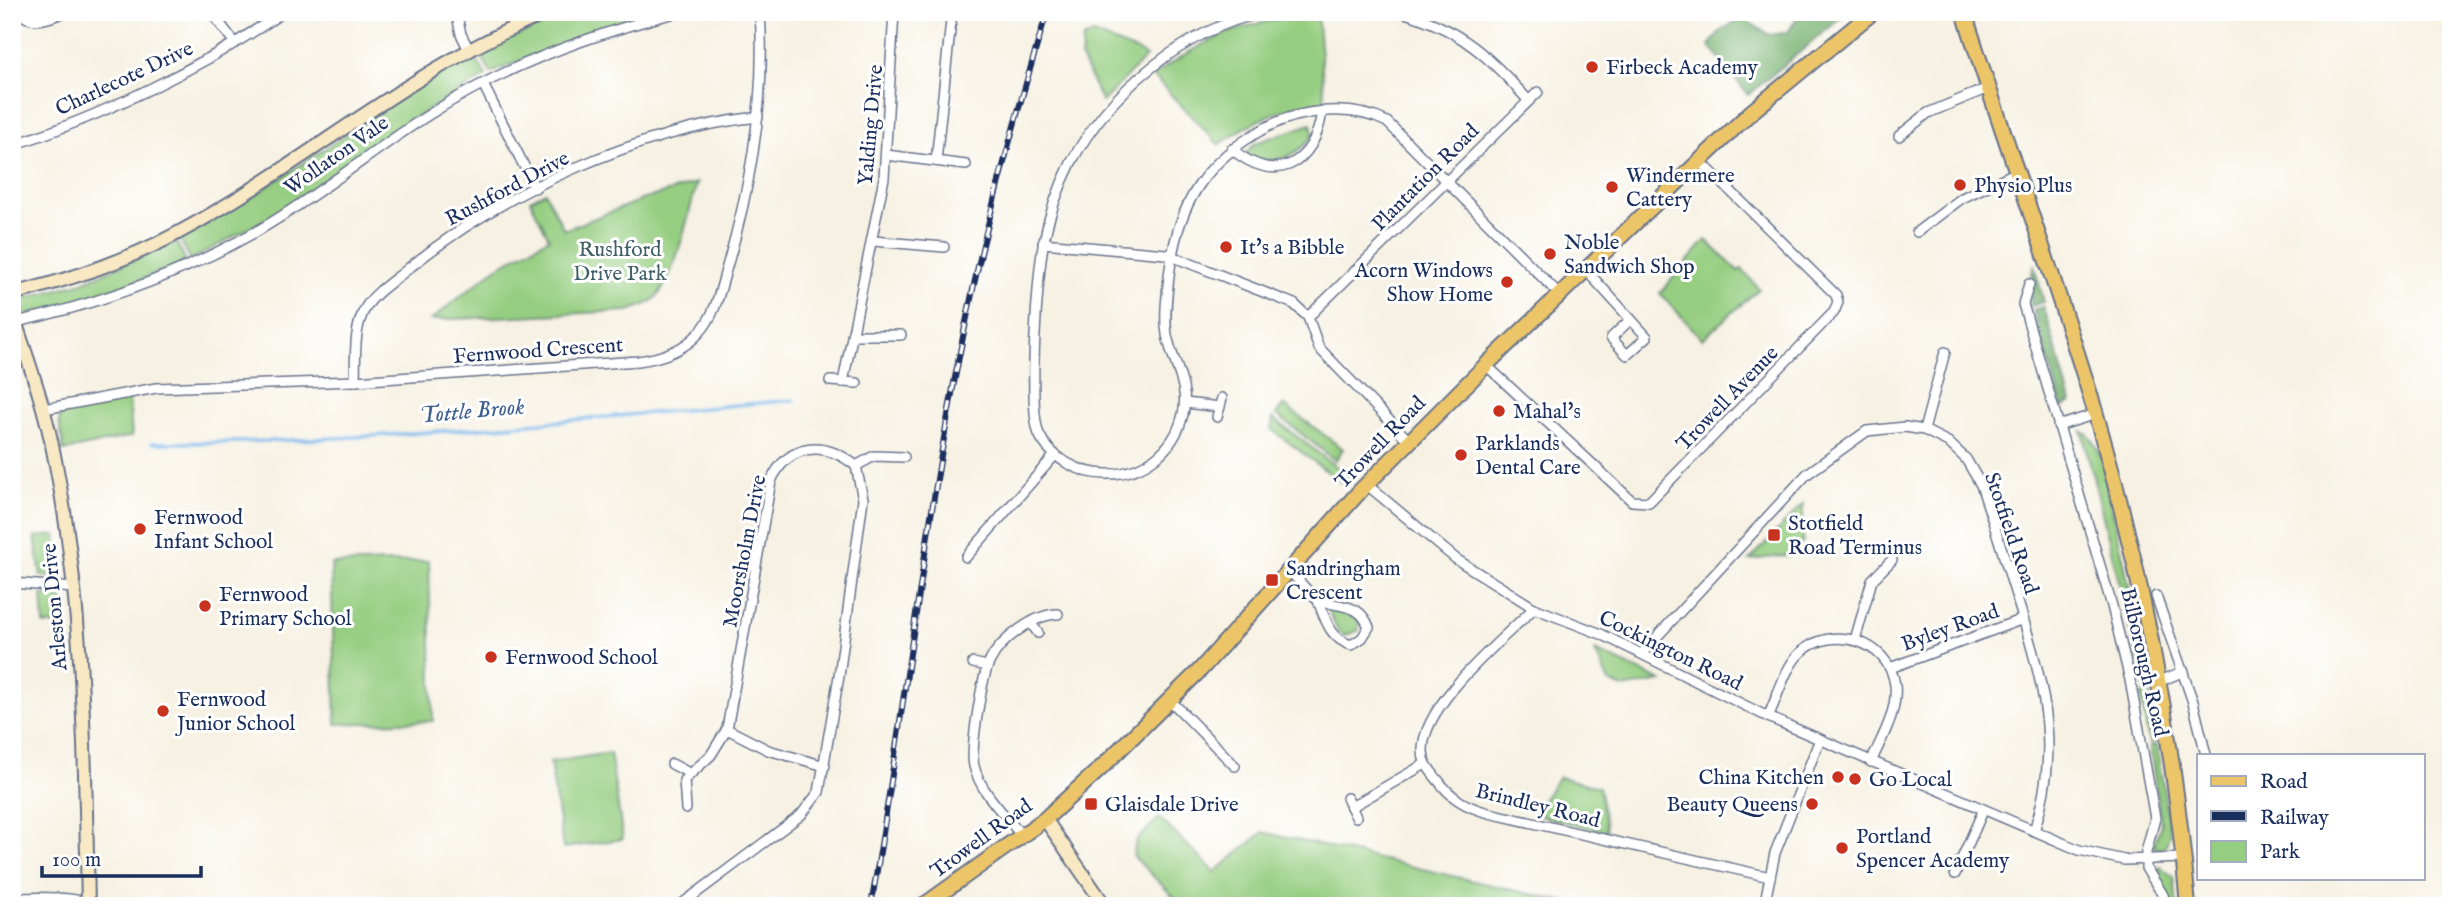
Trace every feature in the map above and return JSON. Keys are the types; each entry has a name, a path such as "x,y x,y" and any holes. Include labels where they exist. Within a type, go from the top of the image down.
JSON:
{"main road":[{"name":"Trowell Road","path":"932,903 1045,819 1170,701 1366,484 1486,365 1699,160 1801,69 1873,12"},
{"name":"Bilborough Road","path":"1964,12 2096,414 2125,527 2158,682 2184,858 2188,906"}],"street":[{"path":"19,12 24,17 37,20 65,12"},
{"path":"211,12 235,43"},
{"name":"Charlecote Drive","path":"12,145 65,126 149,87 235,43 283,12"},
{"path":"456,12 461,34 468,48"},
{"name":"Wollaton Vale","path":"12,294 90,272 175,235 254,187 393,93 468,48 549,12"},
{"name":"Wollaton Vale","path":"13,319 126,292 238,241 287,212 432,112 483,84 598,35 679,12"},
{"name":"Fernwood Crescent","path":"44,409 113,393 156,388 355,380 638,361 663,356 684,346 699,334 714,310 747,190 758,117 762,55 760,12"},
{"name":"Yalding Drive","path":"843,382 873,241 886,155 894,12"},
{"path":"936,161 952,12"},
{"path":"1265,12 1228,17 1157,64 1107,112 1072,163 1052,210 1043,243 1033,409 1042,439 1055,455 1082,470 1102,474 1143,466 1162,453 1177,434 1185,404 1185,391 1166,330 1171,256 1176,232 1192,195 1214,166 1232,149 1278,121 1322,111 1364,114 1387,122 1559,294"},
{"path":"1401,12 1471,43 1494,62 1528,100"},
{"path":"483,84 535,188"},
{"path":"1899,136 1928,113 1988,88"},
{"name":"Plantation Road","path":"1308,317 1538,92"},
{"path":"1232,149 1247,162 1262,167 1274,168 1296,160 1315,142 1322,111"},
{"name":"Rushford Drive","path":"355,380 358,328 370,302 432,250 535,188 644,143 714,124 758,117"},
{"path":"886,155 966,165"},
{"name":"Trowell Avenue","path":"1486,365 1632,501 1650,502 1834,312 1838,302 1836,295 1699,160"},
{"path":"1917,232 1962,198 2017,172"},
{"path":"873,241 944,247"},
{"path":"1043,243 1171,256 1294,304 1308,317 1319,348 1409,441"},
{"path":"1586,269 1631,319"},
{"name":"Bilborough Road","path":"2029,284 2023,304 2112,606 2130,680 2155,818 2145,860"},
{"name":"Arleston Drive","path":"13,319 44,409 62,498 74,588 84,740 88,903"},
{"path":"852,335 901,335"},
{"path":"1924,430 1945,352"},
{"path":"830,381 857,383"},
{"path":"1185,404 1220,408"},
{"path":"2058,426 2096,414"},
{"name":"Stotfield Road","path":"1642,653 1807,474 1867,431 1905,427 1924,430 1948,442 1966,459 1981,485 2040,672 2050,744 2047,786 2034,831"},
{"name":"Moorsholm Drive","path":"689,773 711,755 727,729 774,474 789,456 809,447 829,449 856,466"},
{"path":"966,557 972,543 1055,455"},
{"path":"679,906 806,811 819,792 863,499 856,466 874,456 904,457"},
{"name":"Cockington Road","path":"1366,484 1456,559 1534,608 1642,653 1768,717 1983,811 2100,856 2145,860 2184,858"},
{"path":"1855,640 1872,580 1892,561"},
{"path":"1290,570 1317,598 1328,626 1339,641 1351,645 1362,638 1368,627 1364,615 1348,605 1317,598"},
{"path":"12,583 74,588"},
{"name":"Bilborough Road","path":"2156,596 2183,671 2206,754"},
{"path":"1356,817 1349,803 1425,764 1423,750 1435,712 1534,608"},
{"path":"1021,836 982,785 974,768 973,747 987,666 1001,646 1031,623 1042,616 1058,614"},
{"name":"Byley Road","path":"1890,668 2023,619"},
{"path":"1031,623 1038,633"},
{"path":"1768,717 1798,655 1827,639 1843,636 1869,646 1890,668 1895,686 1891,716 1871,762"},
{"path":"973,663 987,666"},
{"name":"Bilborough Road","path":"2158,682 2183,671"},
{"path":"1170,701 1235,766"},
{"path":"727,729 779,754 825,766"},
{"path":"1764,906 1774,853 1820,739"},
{"path":"672,764 689,773 683,786 686,809"},
{"name":"Brindley Road","path":"1425,764 1445,790 1463,806 1770,877"},
{"path":"1955,874 1983,811"},
{"path":"1045,819 1105,906"},
{"path":"2145,860 2146,868 2163,895 2166,906"},
{"path":"12,898 101,906"}],"green space":[{"path":"574,12 661,12 577,38 491,73 480,54 490,46"},
{"path":"1317,12 1325,103 1296,107 1269,116 1219,145 1153,76 1194,49 1230,32"},
{"path":"1801,12 1848,12 1748,95 1709,45 1722,30 1742,18 1770,35 1788,32"},
{"path":"1093,34 1140,52 1146,57 1102,102 1081,58 1083,39"},
{"path":"463,60 466,65 477,60 486,76 416,117 270,217 191,260 180,240 252,197"},
{"path":"1311,124 1314,135 1293,154 1277,160 1259,160 1249,158 1246,153 1255,143"},
{"name":"Rushford Drive Park","path":"697,183 668,278 661,291 647,304 628,311 431,320 496,268 549,238 530,200 545,192 564,230 644,199"},
{"path":"1706,240 1738,271 1742,269 1759,289 1702,339 1660,293"},
{"path":"176,242 186,261 127,285 67,304 26,315 19,310 21,300 80,283"},
{"path":"2034,266 2044,302 2031,306 2030,279"},
{"path":"2044,307 2071,402 2062,408 2033,310"},
{"path":"129,399 132,436 64,451 59,421 61,414"},
{"path":"1284,405 1343,449 1335,460 1276,414"},
{"path":"1273,418 1352,479 1346,486 1271,429"},
{"path":"2082,431 2093,440 2104,468 2146,674 2156,730 2155,742 2149,743 2141,695 2146,692"},
{"path":"1803,504 1803,542 1790,555 1750,560"},
{"path":"56,535 60,571 54,577 41,576 35,537"},
{"path":"429,561 433,721 336,724 331,564"},
{"path":"42,595 56,596 64,601 66,625 44,625"},
{"path":"1325,604 1358,616 1359,630 1345,636 1338,631"},
{"path":"1595,651 1662,681 1622,688 1609,682"},
{"path":"2157,745 2170,834 2165,847 2157,850 2154,845 2161,824 2150,746"},
{"path":"610,753 623,839 563,848 550,762"},
{"path":"1559,777 1599,787 1607,832 1533,814"},
{"path":"1159,818 1215,872 1263,832 1582,906 1183,906 1133,856 1136,841"},
{"path":"2160,867 2174,877 2177,906 2172,906 2157,873"}],"waterway":[{"name":"Tottle Brook","path":"152,443 393,435 794,400"}],"railway":[{"path":"871,906 956,370 997,188 1047,12"}],"place":[{"name":"Firbeck Academy","path":"1592,67"},
{"name":"Physio Plus","path":"1960,185"},
{"name":"Windermere Cattery","path":"1612,187"},
{"name":"It's a Bibble","path":"1226,247"},
{"name":"Noble Sandwich Shop","path":"1550,254"},
{"name":"Acorn Windows Show Home","path":"1507,282"},
{"name":"Mahal's","path":"1499,411"},
{"name":"Parklands Dental Care","path":"1461,455"},
{"name":"Fernwood Infant School","path":"140,529"},
{"name":"Stotfield Road Terminus","path":"1774,535"},
{"name":"Sandringham Crescent","path":"1272,580"},
{"name":"Fernwood Primary School","path":"205,606"},
{"name":"Fernwood School","path":"491,657"},
{"name":"Fernwood Junior School","path":"163,711"},
{"name":"China Kitchen","path":"1838,777"},
{"name":"Go Local","path":"1855,779"},
{"name":"Glaisdale Drive","path":"1091,804"},
{"name":"Beauty Queens","path":"1812,804"},
{"name":"Portland Spencer Academy","path":"1842,848"}]}
